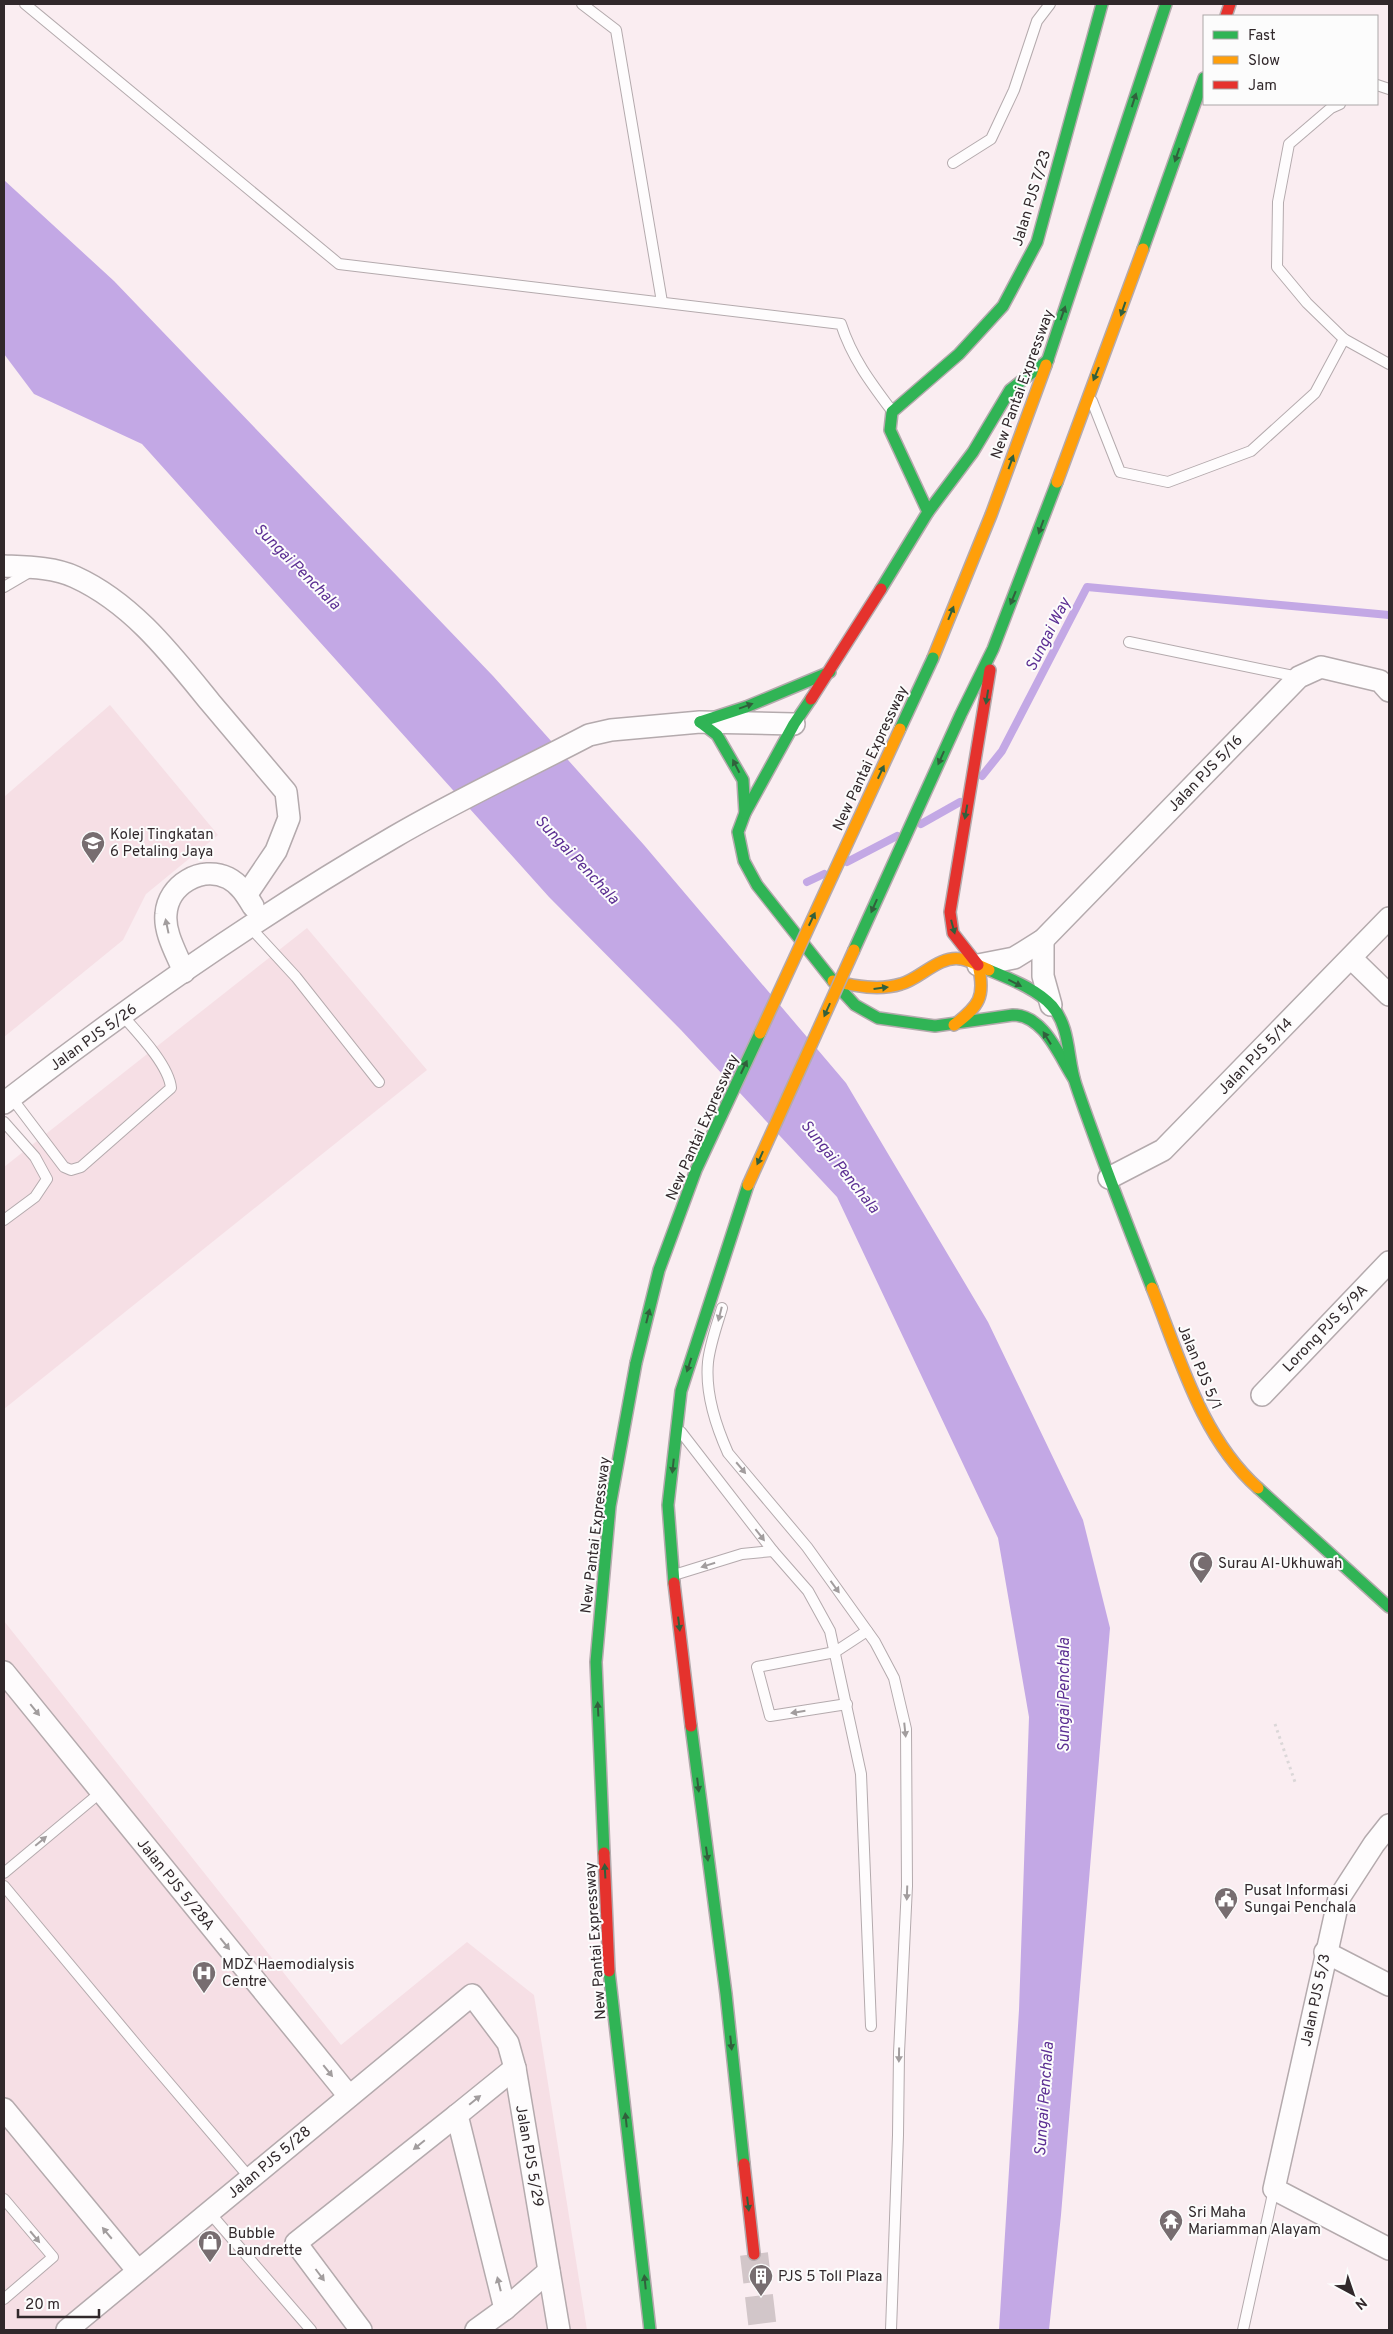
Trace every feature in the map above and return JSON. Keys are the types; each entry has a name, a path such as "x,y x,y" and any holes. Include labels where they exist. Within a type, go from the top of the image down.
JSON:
{"main road":[{"name":"Jalan PJS 7/23","path":"892,412 959,354 1003,306 1037,242 1102,4"},
{"name":"New Pantai Expressway","path":"650,2330 609,1969 596,1662 610,1506 636,1363 659,1270 696,1170 933,658 991,514 1048,360 1166,4"},
{"path":"754,2254 726,1994 700,1806 673,1576 668,1505 681,1391 748,1185 961,714 993,648 1031,553 1089,393 1115,330 1203,81"},
{"path":"833,981 757,884 744,861 738,832 745,812 794,724 830,672 928,512 963,467 1010,390 1048,360"},
{"path":"892,412 890,430 928,512"},
{"path":"953,1025 971,1013 980,1002 983,991 978,965 953,933 950,912 988,695 993,648"},
{"path":"700,722 746,707 830,672"},
{"path":"700,722 717,735 743,780 745,812"},
{"name":"Jalan PJS 5/1","path":"833,981 874,989 904,984 949,960 958,958 978,965 1036,994 1050,1005 1058,1016 1070,1046 1074,1079 1109,1178 1201,1411 1218,1443 1243,1475 1388,1604"},
{"name":"Jalan PJS 5/1","path":"833,981 855,1005 878,1018 935,1026 953,1025 1013,1014 1025,1016 1036,1022 1074,1079"}],"street":[{"path":"4,566 36,568 73,576 100,590 134,615 171,654 286,792 289,818 286,826 276,851 247,894"},
{"name":"Jalan PJS 5/16","path":"978,965 1014,958 1043,940 1299,677 1321,667 1380,681 1389,691"},
{"path":"255,924 247,894 229,878 216,874 195,877 177,888 169,900 166,914 166,928 184,972 255,924 396,836 589,735 611,730 700,722 794,724"},
{"name":"Jalan PJS 5/14","path":"1109,1178 1163,1150 1389,918"},
{"path":"1043,940 1043,976 1050,1005"},
{"path":"1351,958 1389,995"},
{"name":"Jalan PJS 5/26","path":"8,1100 122,1015 184,972"},
{"name":"Lorong PJS 5/9A","path":"1262,1395 1389,1262"},
{"name":"Jalan PJS 5/28A","path":"4,1672 349,2096"},
{"name":"Jalan PJS 5/3","path":"1274,2189 1339,1898 1374,1844 1389,1825"},
{"path":"1326,1952 1389,1985"},
{"name":"Jalan PJS 5/28","path":"67,2330 472,1995"},
{"name":"Jalan PJS 5/29","path":"472,1995 508,2042 515,2068 560,2330"},
{"path":"361,2330 296,2243 515,2068"},
{"path":"4,2109 138,2271"},
{"path":"457,2115 505,2309"},
{"path":"1274,2189 1389,2248"},
{"path":"476,2330 505,2309 549,2271"}],"lane":[{"path":"25,4 339,264 842,324 849,347 860,368 892,412"},
{"path":"582,4 616,30 662,302"},
{"path":"953,163 991,139 1014,90 1037,21 1050,4"},
{"path":"1338,105 1331,108 1289,144 1278,202 1277,267 1307,303 1344,339 1389,364"},
{"path":"1089,393 1120,472 1168,482 1251,451 1315,393 1344,339"},
{"path":"4,588 36,568"},
{"path":"1129,642 1299,677"},
{"path":"255,924 379,1082"},
{"path":"8,1100 64,1167 71,1170 81,1167 171,1088 170,1080 148,1046 122,1015"},
{"path":"4,1122 35,1158 47,1179 35,1197 4,1220"},
{"path":"728,1280 744,1198"},
{"path":"724,1298 708,1361 710,1402 728,1453 807,1547 868,1631 894,1678 906,1729 907,1886 899,2053 891,2330"},
{"path":"677,1428 773,1552 808,1591 830,1631 861,1774 871,2026"},
{"path":"673,1576 742,1554 773,1552"},
{"path":"846,1704 770,1716 757,1667 835,1652 868,1631"},
{"path":"4,1872 101,1792"},
{"path":"4,1886 145,2056 250,2178"},
{"path":"1244,2330 1274,2189"},
{"path":"4,2199 53,2257 4,2299"},
{"path":"209,2212 311,2330"}],"path":[{"path":"1275,1724 1296,1785"}],"shaded area":[{"name":"Kolej Tingkatan 6 Petaling Jaya","path":"110,705 218,835 146,894 123,940 4,1037 4,797"},
{"path":"307,928 427,1070 4,1409 4,1167"},
{"path":"4,1621 341,2045 467,1942 534,1995 587,2330 4,2330"}],"water":[{"name":"Sungai Penchala","path":"4,180 114,281 493,676 644,845 846,1083 988,1322 1083,1520 1110,1628 1061,2215 1049,2330 999,2330 1019,2010 1029,1717 998,1538 837,1197 681,1030 549,897 142,444 34,394 4,354"}],"waterway":[{"name":"Sungai Way","path":"982,776 1002,751 1087,587 1389,615"},
{"name":"Sungai Way","path":"921,824 960,802"},
{"name":"Sungai Way","path":"847,862 897,836"},
{"name":"Sungai Way","path":"807,882 824,874"}],"tunnel":[{"path":"754,2254 763,2330"}],"traffic: fast":[{"path":"881,589 928,512 890,430 892,412 959,354 1003,306 1037,242 1102,4"},
{"path":"1046,365 1166,4"},
{"path":"1143,249 1203,81"},
{"path":"928,512 973,452 1010,390 1048,360"},
{"path":"854,950 961,714 993,649 1057,482"},
{"path":"900,729 933,658"},
{"path":"700,722 746,707 830,672"},
{"path":"811,699 794,724 745,813 738,832 744,861 757,885 833,981 855,1005 878,1018 935,1026 1013,1015 1024,1017 1034,1022 1050,1038 1074,1079"},
{"path":"700,722 717,735 743,780 745,813"},
{"path":"989,970 1039,994 1052,1006 1063,1024 1076,1085 1152,1288"},
{"path":"636,1363 659,1270 696,1170 760,1033"},
{"path":"674,1583 668,1505 681,1391 748,1185"},
{"path":"604,1853 596,1662 610,1506 636,1363"},
{"path":"1258,1488 1389,1607"},
{"path":"691,1726 726,1994 744,2164"},
{"path":"609,1971 650,2330"}],"traffic: slow":[{"path":"1057,482 1143,249"},
{"path":"933,658 991,515 1046,365"},
{"path":"760,1033 900,729"},
{"path":"748,1185 854,950"},
{"path":"833,981 867,987 893,986 908,981 937,964 953,959 961,959 989,970"},
{"path":"954,1025 975,1006 981,993 978,965"},
{"path":"1152,1288 1183,1369 1207,1421 1221,1445 1238,1468 1258,1488"}],"traffic: jam":[{"path":"1226,15 1230,4"},
{"path":"811,699 881,589"},
{"path":"978,965 953,933 950,912 990,670"},
{"path":"674,1583 691,1726"},
{"path":"604,1853 609,1971"},
{"path":"744,2164 754,2254"}],"place":[{"name":"Kolej Tingkatan 6 Petaling Jaya","path":"93,864"},
{"name":"Surau Al-Ukhuwah","path":"1201,1584"},
{"name":"Pusat Informasi Sungai Penchala","path":"1226,1920"},
{"name":"MDZ Haemodialysis Centre","path":"204,1994"},
{"name":"Sri Maha Mariamman Alayam","path":"1171,2242"},
{"name":"Bubble Laundrette","path":"210,2263"},
{"name":"PJS 5 Toll Plaza","path":"761,2297"}]}
